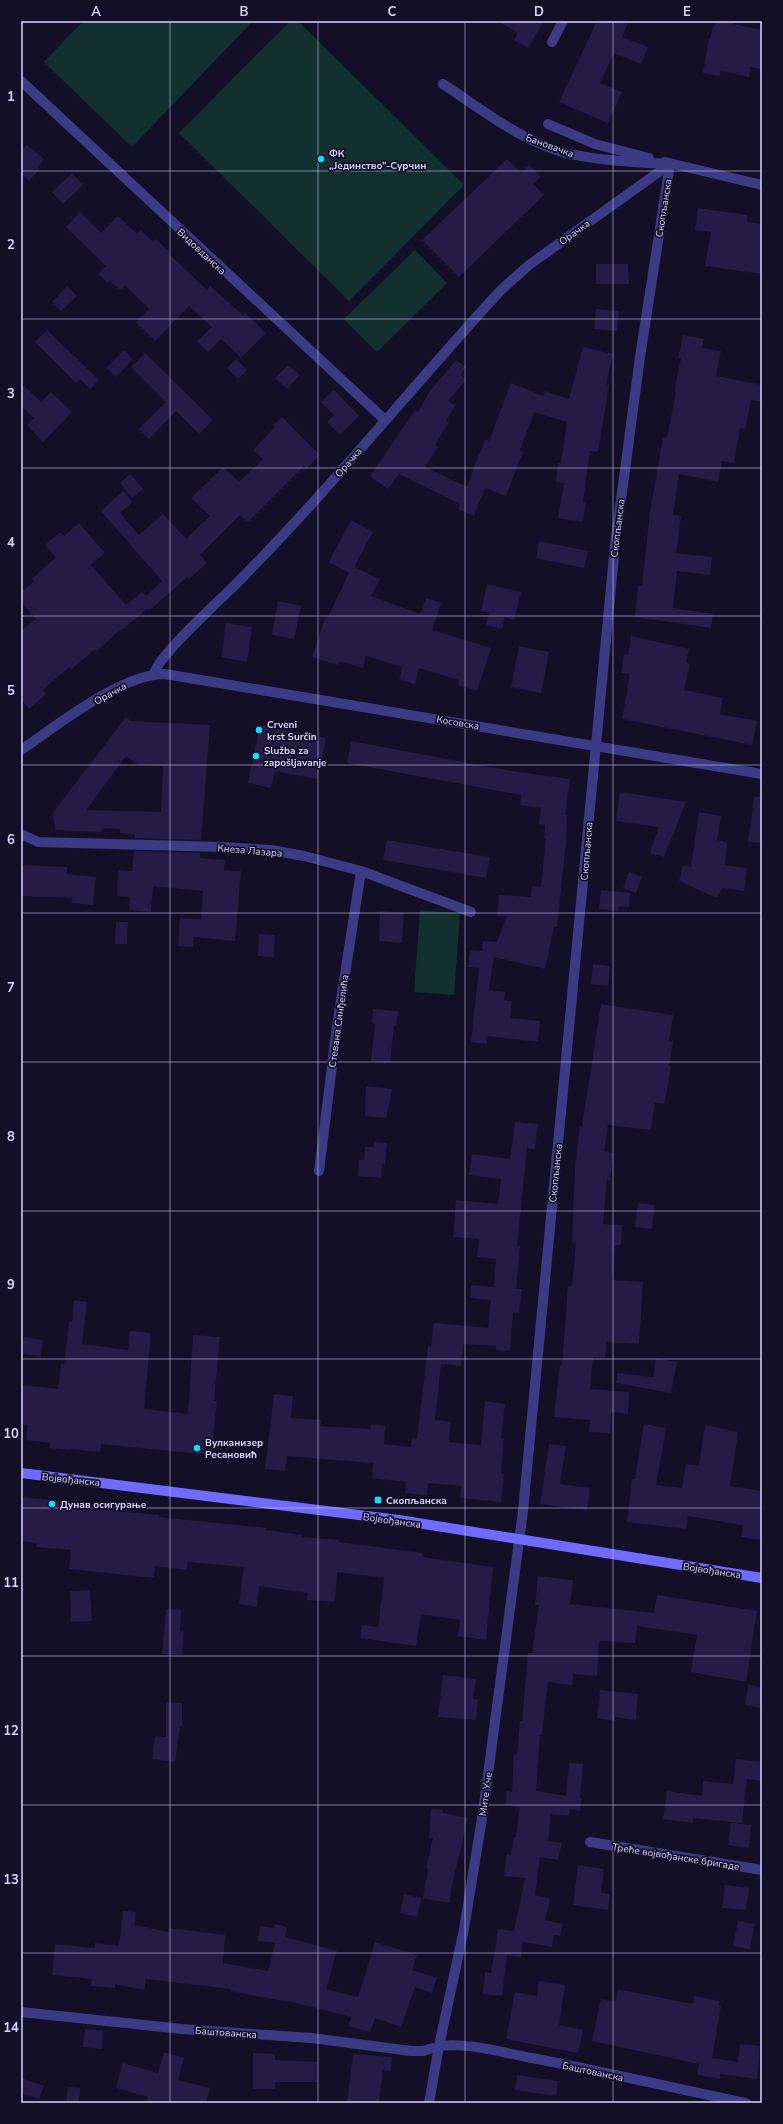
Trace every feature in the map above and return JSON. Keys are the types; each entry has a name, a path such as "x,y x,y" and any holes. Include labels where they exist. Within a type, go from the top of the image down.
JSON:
{"main road":[{"name":"Војвођанска","path":"21,1473 399,1520 762,1578"}],"street":[{"path":"552,42 562,21"},
{"name":"Видовданска","path":"21,81 385,420"},
{"name":"Бановачка","path":"443,84 518,133 570,154 612,160 670,164"},
{"name":"Бановачка","path":"548,124 560,131 595,144 670,164 762,185"},
{"name":"Орачка","path":"21,750 90,704 133,680 154,674 158,665 284,536 385,420 506,286 529,265 670,164"},
{"name":"Скопљанска","path":"519,1540 616,537 640,357 670,164"},
{"name":"Косовска","path":"154,674 174,674 762,774"},
{"name":"Кнеза Лазара","path":"21,834 38,842 156,844 271,850 310,857 361,872 471,912"},
{"name":"Стевана Синђелића","path":"318,1172 337,1026 361,872"},
{"name":"Мите Уче","path":"429,2103 435,2048 464,1929 483,1812 519,1540"},
{"name":"Треће војвођанске бригаде","path":"590,1842 762,1870"},
{"name":"Баштованска","path":"21,2012 182,2029 311,2038 411,2051 423,2051 456,2046 494,2051 746,2103"}],"green space":[{"path":"83,21 253,21 132,147 44,62"},
{"name":"ФК „Јединство”-Сурчин","path":"290,21 298,21 464,185 349,301 179,133"},
{"path":"415,250 447,283 377,352 344,319"},
{"path":"420,910 460,913 454,995 414,992"}],"building":[{"path":"498,21 544,21 528,48 514,40 518,33"},
{"path":"597,21 629,21 622,37 648,47 641,64 614,53 600,83 622,92 608,123 559,102"},
{"path":"716,21 734,21 733,24 762,30 762,69 750,67 749,77 721,71 719,76 703,73 709,38 710,39 713,26 715,26"},
{"path":"27,145 44,159 38,167 40,169 29,181 21,174 21,151"},
{"path":"507,159 521,173 529,165 541,177 533,184 544,195 459,277 422,240"},
{"path":"72,173 83,185 63,204 52,192"},
{"path":"698,208 747,215 747,222 762,224 762,274 705,266 711,232 695,230"},
{"path":"80,212 101,233 118,216 137,234 141,230 153,242 156,239 170,253 169,254 207,290 210,286 243,315 245,313 266,333 241,358 221,339 208,352 197,341 212,327 189,306 155,341 136,322 149,309 125,285 120,290 110,281 108,283 98,274 106,266 66,227"},
{"path":"596,264 628,264 629,284 596,284"},
{"path":"67,286 77,296 61,311 52,302"},
{"path":"596,309 619,311 617,331 594,329"},
{"path":"47,330 99,380 90,389 80,379 76,383 35,342"},
{"path":"683,335 704,339 702,348 721,351 716,376 762,385 762,402 751,400 745,429 740,428 734,463 722,461 718,482 679,474 673,515 681,516 676,553 712,557 710,575 677,571 673,608 713,614 711,628 635,617 638,586 642,586 650,512 663,437 667,438 676,392 674,392 681,358 678,358"},
{"path":"583,347 613,354 606,384 609,385 598,452 590,451 583,502 586,503 583,522 558,518 564,483 556,482 558,463 561,463 567,422 534,412 520,451 523,452 506,496 485,488 474,516 458,509 460,504 399,474 388,489 370,476 415,410 418,412 430,391 456,360 466,367 460,375 466,380 448,401 455,406 446,421 449,422 435,445 438,447 425,467 467,487 485,439 489,441 511,383 543,396 545,391 569,399"},
{"path":"124,350 133,359 116,377 106,368"},
{"path":"145,353 213,420 199,434 176,411 149,439 139,429 166,402 131,367"},
{"path":"236,359 247,370 238,379 227,368"},
{"path":"288,365 300,375 287,389 275,378"},
{"path":"21,383 41,402 51,392 72,412 43,442 27,425 34,418 21,406"},
{"path":"334,390 359,416 340,435 327,422 334,415 321,402"},
{"path":"282,417 320,455 306,469 304,466 248,522 240,515 200,555 207,563 189,579 187,577 149,611 147,609 122,630 121,629 97,651 95,649 71,670 69,667 43,690 46,694 29,709 21,699 21,631 36,619 21,602 21,592 34,581 32,579 56,557 45,545 60,532 64,536 79,523 105,553 91,565 126,605 142,592 146,596 162,581 101,511 123,491 133,502 120,513 139,535 163,514 186,539 210,516 191,498 223,467 239,482 263,459 253,450 275,427 273,425"},
{"path":"130,474 143,489 132,498 120,483"},
{"path":"351,520 373,532 354,567 380,579 371,596 420,614 426,598 441,603 432,630 491,648 477,691 458,685 459,680 419,668 415,684 399,679 403,667 366,656 363,668 339,661 338,665 312,657 325,618 327,619 349,573 329,562"},
{"path":"539,541 588,551 584,568 536,558"},
{"path":"487,584 521,592 514,620 505,617 502,629 486,625 489,613 481,611"},
{"path":"278,601 301,606 294,639 272,635"},
{"path":"226,623 252,627 247,662 221,657"},
{"path":"631,636 689,649 686,663 690,664 684,690 723,698 720,714 757,721 752,745 622,719 630,674 621,673 624,654 628,655"},
{"path":"519,646 549,652 541,693 511,687"},
{"path":"126,717 131,721 210,725 201,840 135,838 135,834 120,833 120,829 102,828 101,832 56,830 52,814","holes":["126,756 138,765 163,766 161,812 86,810"]},
{"path":"260,725 326,738 317,779 275,771 271,788 248,783"},
{"path":"351,741 511,771 570,779 565,815 567,815 566,842 557,927 554,927 545,969 494,957 489,990 505,992 504,1000 512,1001 510,1018 540,1021 538,1042 488,1036 487,1044 471,1042 479,968 468,967 470,950 482,951 483,941 497,942 507,916 497,916 499,895 531,897 532,886 541,887 546,838 544,838 545,825 539,824 541,808 520,805 521,795 347,763"},
{"path":"620,792 686,802 664,857 650,853 659,827 616,821"},
{"path":"754,797 762,797 762,843 748,842"},
{"path":"699,812 721,816 717,840 727,842 725,865 747,868 744,891 722,888 717,898 679,881 683,865 691,867"},
{"path":"387,840 490,857 486,878 383,860"},
{"path":"134,851 200,853 200,858 225,860 224,870 241,871 235,941 194,937 193,947 178,946 180,918 201,919 203,891 153,886 151,912 129,910 130,897 117,896 118,870 132,871"},
{"path":"21,865 67,867 67,874 96,877 93,905 71,903 72,898 21,896"},
{"path":"629,872 642,877 636,893 623,888"},
{"path":"601,890 630,893 629,907 619,906 618,911 599,909"},
{"path":"380,911 404,913 402,943 379,941"},
{"path":"116,922 128,922 127,944 115,944"},
{"path":"259,934 275,935 274,957 258,956"},
{"path":"593,964 610,966 608,986 591,984"},
{"path":"601,1004 673,1015 669,1040 673,1041 668,1085 664,1104 655,1103 651,1130 608,1125 604,1151 613,1153 610,1181 607,1180 603,1224 622,1225 621,1245 615,1245 612,1280 643,1282 639,1344 607,1342 605,1358 593,1357 590,1389 629,1392 628,1414 611,1412 610,1433 589,1432 590,1420 554,1417 560,1365 562,1366 568,1286 572,1286 576,1243 572,1242 575,1167 580,1126 582,1126"},
{"path":"373,1009 398,1011 396,1026 394,1026 390,1063 371,1061 375,1024 372,1023"},
{"path":"366,1086 392,1089 386,1118 365,1116"},
{"path":"515,1122 538,1124 535,1149 527,1148 517,1246 520,1246 516,1289 522,1289 519,1313 513,1312 510,1351 496,1350 496,1346 463,1344 461,1366 441,1364 435,1420 451,1422 449,1442 481,1445 485,1401 505,1404 501,1438 504,1438 501,1474 504,1474 501,1502 460,1498 461,1486 428,1483 427,1495 405,1493 406,1482 372,1478 373,1463 287,1456 285,1471 265,1469 274,1394 293,1396 291,1418 321,1420 320,1426 370,1429 371,1424 385,1426 384,1444 411,1447 412,1438 417,1439 428,1346 431,1347 434,1323 488,1328 491,1300 470,1298 471,1285 494,1287 496,1259 477,1257 479,1239 453,1237 456,1200 498,1204 501,1179 469,1175 472,1154 510,1159"},
{"path":"375,1142 387,1143 385,1164 382,1163 381,1178 358,1176 359,1160 364,1160 365,1147 374,1147"},
{"path":"638,1203 655,1205 652,1229 635,1227"},
{"path":"74,1300 87,1302 82,1344 128,1350 130,1331 151,1333 144,1409 188,1414 193,1335 220,1337 214,1401 217,1401 211,1455 101,1444 100,1452 70,1450 50,1448 50,1443 26,1440 28,1425 21,1424 21,1385 58,1389 61,1364 64,1364 69,1322 72,1322"},
{"path":"24,1337 43,1340 41,1356 22,1354"},
{"path":"656,1358 677,1362 671,1393 616,1383 617,1373 653,1377"},
{"path":"644,1424 666,1428 656,1485 682,1488 686,1464 699,1466 705,1425 738,1432 730,1486 762,1491 762,1540 741,1537 743,1525 688,1516 686,1529 627,1522 632,1479 635,1479"},
{"path":"549,1444 566,1446 560,1484 590,1488 587,1510 540,1504"},
{"path":"21,1497 61,1501 61,1506 160,1515 159,1517 266,1528 266,1530 302,1535 302,1537 339,1540 339,1542 422,1553 422,1557 493,1567 486,1640 458,1636 460,1620 421,1614 416,1646 360,1638 362,1625 378,1627 384,1578 337,1572 335,1602 307,1600 308,1593 259,1586 257,1607 239,1604 244,1567 188,1562 187,1570 155,1566 154,1578 69,1569 71,1550 36,1547 37,1543 21,1541"},
{"path":"538,1576 573,1580 570,1604 654,1613 657,1595 757,1611 746,1682 691,1672 697,1635 637,1626 635,1643 599,1641 597,1676 573,1674 572,1685 548,1682 542,1735 540,1735 536,1791 566,1796 569,1763 583,1764 580,1811 570,1809 569,1816 551,1814 548,1841 562,1843 558,1860 540,1857 535,1895 550,1899 545,1920 563,1924 560,1936 554,1935 552,1947 523,1942 521,1957 507,1955 502,1996 483,1994 485,1972 491,1973 498,1929 514,1931 525,1878 504,1876 507,1854 511,1855 514,1837 516,1837 520,1807 505,1805 507,1791 512,1792 514,1754 517,1755 520,1721 522,1721 528,1653 532,1653 539,1605 535,1605"},
{"path":"90,1590 92,1621 71,1622 70,1591"},
{"path":"166,1609 181,1610 180,1631 184,1632 182,1655 162,1654"},
{"path":"443,1675 476,1679 473,1699 478,1700 476,1720 438,1717"},
{"path":"748,1685 762,1687 762,1708 745,1705"},
{"path":"600,1690 638,1694 636,1720 615,1717 615,1721 597,1718"},
{"path":"166,1702 182,1703 182,1726 180,1726 175,1762 152,1759 155,1736 166,1737"},
{"path":"736,1759 762,1762 762,1781 747,1779 742,1823 693,1818 693,1823 663,1819 667,1791 702,1796 703,1781 733,1784"},
{"path":"431,1809 443,1810 443,1813 468,1818 451,1889 450,1903 423,1898 428,1869 426,1868 433,1838 429,1838"},
{"path":"731,1823 751,1825 749,1848 728,1845"},
{"path":"578,1865 604,1869 601,1893 610,1894 608,1910 573,1905"},
{"path":"725,1885 749,1888 746,1910 722,1908"},
{"path":"404,1894 421,1898 417,1917 400,1913"},
{"path":"123,1911 136,1912 135,1925 168,1932 169,1928 225,1935 223,1963 268,1971 275,1943 258,1941 260,1926 274,1928 275,1924 287,1927 285,1937 337,1951 326,1989 358,1997 375,1942 417,1955 412,1970 437,1978 432,1993 415,1987 401,2027 375,2018 370,2032 348,2026 351,2017 288,2001 231,1991 231,1989 146,1979 144,1990 115,1984 115,1988 91,1986 92,1979 52,1975 55,1944 95,1948 95,1943 119,1946"},
{"path":"738,1921 755,1924 750,1949 733,1946"},
{"path":"539,1981 565,1985 559,2025 583,2030 578,2053 506,2039 515,1992 537,1996"},
{"path":"618,1989 693,2004 694,1996 720,2001 719,2006 721,2006 712,2058 738,2062 740,2044 760,2046 757,2079 720,2074 720,2079 697,2075 699,2064 592,2041 601,1999 615,2002"},
{"path":"85,2029 103,2031 102,2049 83,2047"},
{"path":"164,2052 184,2058 178,2080 210,2088 206,2103 147,2103 148,2097 116,2088 123,2063 158,2073"},
{"path":"253,2053 275,2054 275,2060 317,2062 317,2082 275,2082 275,2089 253,2089"},
{"path":"353,2054 392,2057 391,2071 383,2070 379,2103 347,2103"},
{"path":"517,2075 558,2081 556,2096 515,2090"},
{"path":"21,2078 44,2086 39,2099 21,2093"},
{"path":"68,2087 80,2088 79,2103 66,2103"}],"place":[{"name":"ФК „Јединство”-Сурчин","path":"321,159"},
{"name":"Crveni krst Surčin","path":"259,730"},
{"name":"Služba za zapošljavanje","path":"256,756"},
{"name":"Вулканизер Ресановић","path":"197,1448"},
{"name":"Скопљанска","path":"378,1500"},
{"name":"Дунав осигурање","path":"52,1504"}]}
